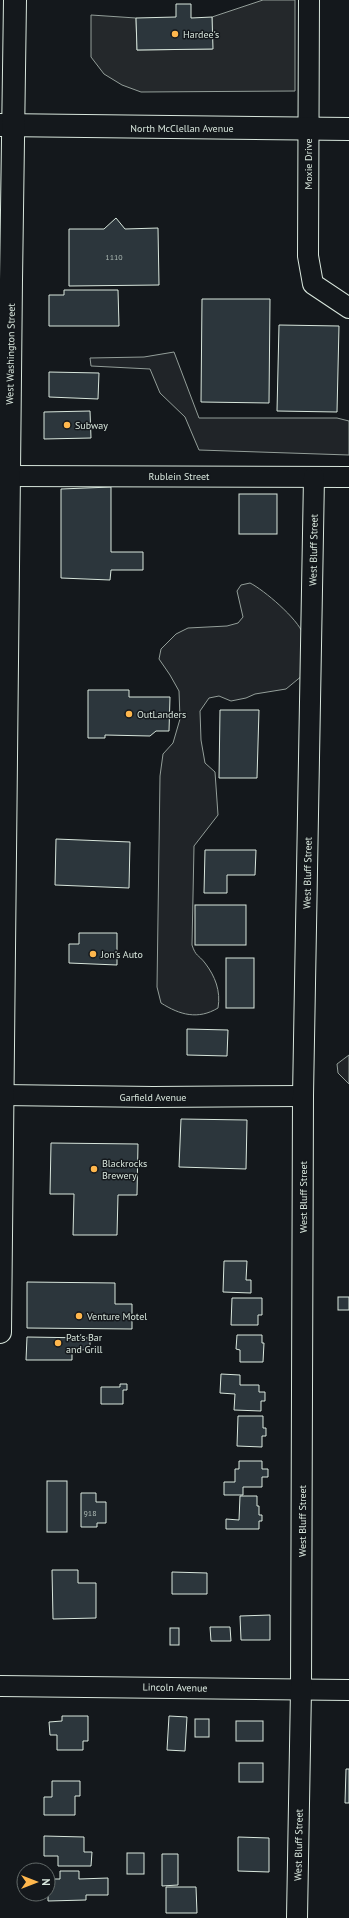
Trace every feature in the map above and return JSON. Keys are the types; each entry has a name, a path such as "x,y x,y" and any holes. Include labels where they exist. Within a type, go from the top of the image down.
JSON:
{"main road":[{"name":"West Washington Street","path":"0,1332 8,476 7,126 15,0"},
{"name":"North McClellan Avenue","path":"7,126 349,129"}],"street":[{"name":"Moxie Drive","path":"309,0 308,256 313,284 349,308"},
{"name":"Rublein Street","path":"8,476 349,477"},
{"name":"West Bluff Street","path":"297,1918 301,1689 303,1096 314,477"},
{"name":"Garfield Avenue","path":"2,1095 153,1097 303,1096"},
{"name":"Lincoln Avenue","path":"0,1686 349,1690"}],"shaded area":[{"path":"263,0 295,0 295,91 141,92 122,85 104,74 91,57 91,15 136,18 137,50 212,49 212,17"},
{"path":"174,352 199,418 337,418 349,421 349,455 199,450 185,417 160,393 150,369 91,366 90,358 144,357"},
{"path":"250,583 288,613 300,628 304,638 303,675 286,689 255,694 246,698 231,701 219,696 209,698 200,711 201,740 205,763 215,772 218,815 194,846 192,945 196,954 212,973 218,990 219,1002 218,1008 211,1012 196,1015 175,1011 161,1003 157,987 160,776 163,754 173,743 180,719 179,691 159,659 161,649 176,634 188,628 227,626 238,623 243,617 237,591 241,585"},
{"path":"349,1055 349,1084 338,1073 337,1064"}],"building":[{"name":"Hardee's","path":"176,4 191,4 191,18 212,17 213,49 137,50 136,18 176,17"},
{"path":"116,218 125,229 158,228 159,285 69,286 69,229 104,229"},
{"path":"64,290 118,290 119,326 49,326 49,295 64,295"},
{"path":"202,299 270,299 269,403 201,402"},
{"path":"279,325 339,326 337,412 277,411"},
{"path":"49,372 99,373 98,399 49,397"},
{"name":"Subway","path":"90,411 91,438 44,439 44,412"},
{"path":"111,487 111,552 143,552 143,570 111,570 110,580 61,578 61,489"},
{"path":"239,494 277,494 277,534 239,534"},
{"name":"OutLanders","path":"88,690 129,690 129,697 170,697 169,731 156,731 150,736 105,735 105,738 88,738"},
{"path":"220,710 259,710 257,778 219,778"},
{"path":"56,839 130,842 129,888 55,885"},
{"path":"205,850 256,850 255,875 227,875 227,893 204,893"},
{"path":"195,905 246,905 246,945 195,945"},
{"name":"Jon's Auto","path":"79,933 117,933 117,965 69,963 69,944 79,944"},
{"path":"226,958 254,958 254,1008 226,1008"},
{"path":"187,1029 228,1030 227,1056 187,1055"},
{"path":"181,1119 247,1120 246,1169 179,1167"},
{"name":"Blackrocks Brewery","path":"51,1143 138,1144 137,1195 118,1195 117,1235 73,1235 74,1194 50,1194"},
{"path":"224,1261 247,1261 246,1280 251,1280 251,1293 223,1292"},
{"name":"Venture Motel","path":"27,1282 115,1283 115,1304 132,1304 132,1329 27,1328"},
{"path":"338,1297 349,1297 349,1310 338,1310"},
{"path":"232,1298 262,1298 262,1315 258,1315 258,1325 231,1325"},
{"path":"237,1335 262,1335 262,1343 264,1343 263,1362 240,1362 240,1350 236,1349"},
{"name":"Pat's Bar and Grill","path":"27,1337 90,1338 90,1349 72,1351 72,1360 26,1360"},
{"path":"221,1374 240,1375 240,1385 259,1385 259,1392 265,1392 265,1401 261,1401 261,1411 234,1410 235,1394 220,1393"},
{"path":"120,1384 127,1384 127,1390 123,1390 123,1404 101,1404 101,1387 120,1387"},
{"path":"238,1416 263,1416 263,1428 266,1428 266,1436 262,1436 262,1447 237,1446"},
{"path":"239,1461 262,1461 262,1469 268,1469 268,1477 262,1477 262,1487 243,1487 243,1495 224,1495 224,1482 235,1482 235,1469 239,1469"},
{"path":"47,1481 67,1481 67,1532 47,1532"},
{"path":"81,1493 96,1493 96,1502 106,1502 106,1523 97,1523 97,1527 81,1527"},
{"path":"240,1496 257,1496 259,1515 262,1515 262,1521 259,1521 259,1529 226,1529 226,1519 239,1520"},
{"path":"52,1570 78,1570 78,1583 96,1583 96,1618 53,1619"},
{"path":"172,1572 207,1573 207,1594 172,1594"},
{"path":"270,1615 270,1640 241,1640 240,1616"},
{"path":"210,1627 230,1627 231,1641 211,1641"},
{"path":"170,1628 179,1628 179,1645 170,1645"},
{"path":"62,1716 88,1716 88,1741 83,1741 83,1750 57,1750 57,1735 50,1735 49,1722 62,1721"},
{"path":"169,1716 187,1717 185,1751 167,1750"},
{"path":"195,1719 209,1719 209,1737 195,1737"},
{"path":"236,1721 263,1721 263,1741 236,1741"},
{"path":"239,1763 263,1763 263,1782 239,1782"},
{"path":"346,1769 349,1769 349,1803 345,1803"},
{"path":"52,1781 80,1781 80,1796 75,1796 75,1815 44,1815 44,1797 52,1797"},
{"path":"44,1836 84,1837 84,1852 92,1852 91,1866 58,1866 58,1856 44,1856"},
{"path":"238,1837 269,1838 269,1872 238,1871"},
{"path":"127,1853 144,1853 144,1874 127,1874"},
{"path":"162,1854 178,1854 178,1885 162,1886"},
{"path":"60,1871 79,1871 79,1879 108,1878 108,1895 86,1895 86,1900 56,1901 56,1879 60,1879"},
{"path":"166,1887 196,1887 197,1913 166,1913"}],"place":[{"name":"Hardee's","path":"175,34"},
{"name":"Subway","path":"67,425"},
{"name":"OutLanders","path":"129,714"},
{"name":"Jon's Auto","path":"93,954"},
{"name":"Blackrocks Brewery","path":"94,1169"},
{"name":"Venture Motel","path":"79,1316"},
{"name":"Pat's Bar and Grill","path":"58,1343"}]}
